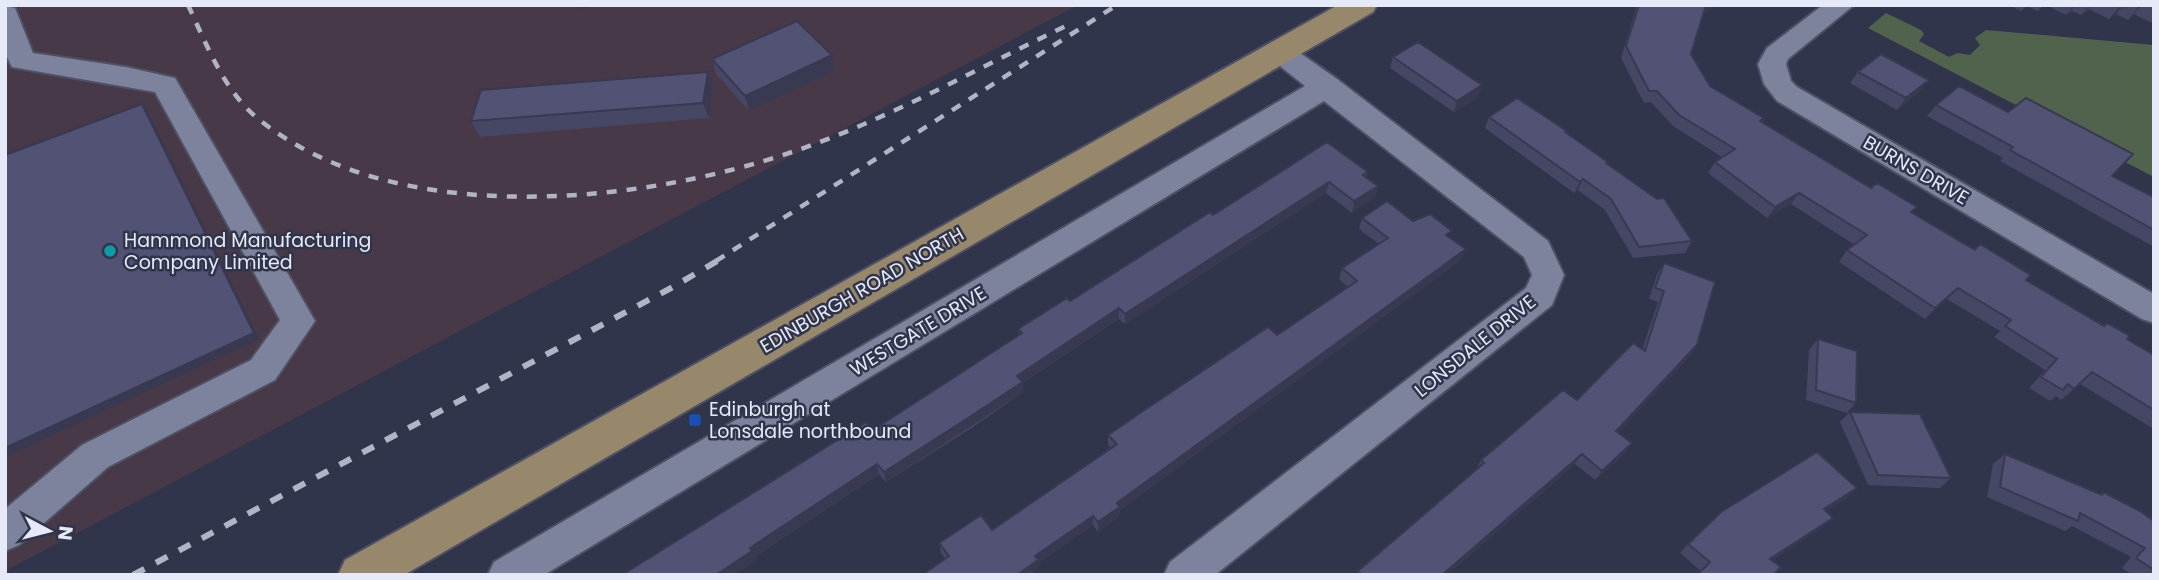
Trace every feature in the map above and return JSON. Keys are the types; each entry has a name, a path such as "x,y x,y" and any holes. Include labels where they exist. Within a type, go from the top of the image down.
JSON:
{"main road":[{"name":"EDINBURGH ROAD NORTH","path":"361,575 1362,5"}],"street":[{"name":"BURNS DRIVE","path":"1841,5 1777,54 1772,64 1778,84 1787,94 2154,310"},
{"path":"5,14 14,65 126,76 165,85 298,321 262,370 95,456 5,533"},
{"name":"LONSDALE DRIVE","path":"1184,575 1540,296 1548,275 1537,250 1280,52"},
{"name":"WESTGATE DRIVE","path":"508,575 1327,86"}],"shaded area":[{"path":"5,5 1078,5 5,571"}],"green space":[{"path":"1886,13 1921,30 1924,34 1919,41 1949,57 1957,53 1970,55 1980,45 1975,38 1986,30 2154,45 2154,177 1868,28"}],"building":[{"path":"1639,5 1706,5 1691,54 1710,86 1764,118 1760,121 1871,188 1877,183 1917,207 1911,212 1975,250 1980,244 2031,275 2026,280 2104,326 2107,323 2130,336 2127,339 2154,355 2154,410 2092,372 2074,389 2068,384 2063,390 2041,377 2057,359 2005,326 2011,320 1958,288 1935,308 1847,250 1867,235 1799,193 1775,207 1715,162 1735,149 1679,115 1657,91 1649,91 1626,46"},
{"path":"797,21 832,55 745,96 712,59"},
{"path":"1418,42 1482,85 1457,101 1393,57"},
{"path":"1881,54 1929,80 1906,98 1858,72"},
{"path":"708,72 703,103 471,121 481,90"},
{"path":"1959,86 2008,112 2026,98 2133,154 2112,176 2154,197 2154,230 2010,150 2013,147 1936,105"},
{"path":"1517,98 1567,131 1565,132 1657,199 1664,198 1692,241 1639,247 1611,199 1583,179 1580,182 1489,117"},
{"name":"Hammond Manufacturing Company Limited","path":"142,104 254,333 5,448 5,155"},
{"path":"1327,142 1368,172 1363,175 1378,186 1354,201 1329,182 1125,314 1119,308 1017,376 1023,382 884,472 877,464 750,548 752,551 716,575 622,575 866,422 873,430 1022,333 1018,329 1067,298 1070,301 1210,212 1213,215"},
{"path":"1387,201 1413,221 1430,214 1452,231 1446,235 1466,249 1117,503 1120,507 1098,522 1093,516 1035,556 1038,560 1017,575 922,575 949,556 939,543 981,515 992,530 1117,444 1108,435 1146,409 1268,327 1277,335 1357,281 1342,268 1388,238 1362,218"},
{"path":"1664,263 1715,282 1697,345 1616,431 1632,443 1602,471 1582,454 1442,575 1361,575 1358,571 1484,463 1481,460 1563,390 1577,400 1633,343 1645,351 1664,291 1655,288"},
{"path":"1818,339 1857,351 1856,403 1816,390"},
{"path":"1850,412 1920,414 1951,478 1878,475"},
{"path":"1817,452 1857,488 1824,509 1833,518 1770,559 1781,567 1773,575 1697,575 1710,562 1688,544 1721,512"},
{"path":"2005,454 2102,495 2103,492 2154,521 2154,570 2136,558 2145,548 2080,513 2078,521 2000,487"}],"railway":[{"path":"188,5 216,65 244,106 256,117 312,153 376,178 445,192 518,197 591,194 664,184 732,170 795,151 865,124 1068,25"},
{"path":"716,261 1117,5"},
{"path":"133,575 719,260"}],"place":[{"name":"Hammond Manufacturing Company Limited","path":"110,251"},
{"name":"Edinburgh at Lonsdale northbound","path":"695,420"}]}
